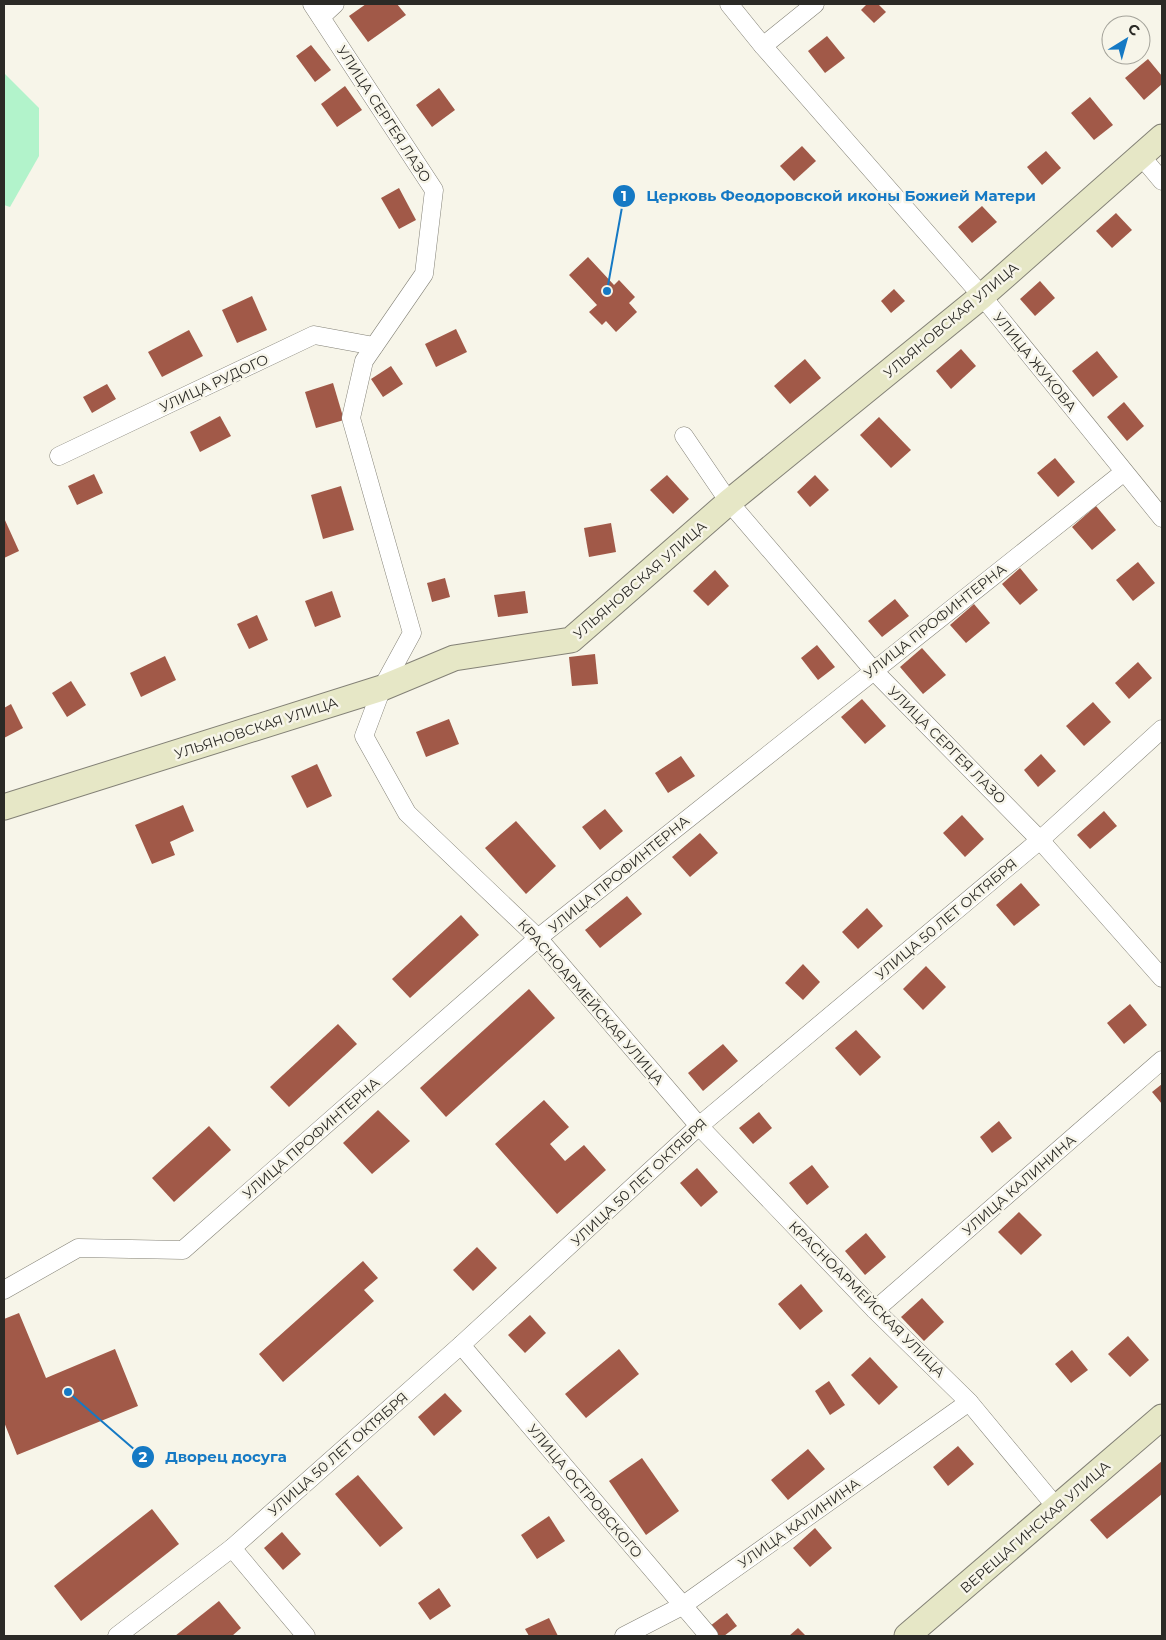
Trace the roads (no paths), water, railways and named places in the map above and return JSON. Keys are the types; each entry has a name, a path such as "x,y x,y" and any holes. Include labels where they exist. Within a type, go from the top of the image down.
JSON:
{"street":[{"path":"317,10 335,4"},
{"name":"УЛИЦА ЖУКОВА","path":"729,4 763,46 982,296 1162,518"},
{"path":"763,46 816,4"},
{"name":"УЛИЦА СЕРГЕЯ ЛАЗО","path":"317,10 434,190 424,274 364,361"},
{"name":"УЛЬЯНОВСКАЯ УЛИЦА","path":"4,807 382,688 454,658 571,640 729,502 982,296 1162,137"},
{"path":"1141,156 1162,181"},
{"name":"УЛИЦА РУДОГО","path":"59,456 314,335 374,346"},
{"name":"КРАСНОАРМЕЙСКАЯ УЛИЦА","path":"364,361 352,418 412,633 382,688 364,736 407,813 538,938 699,1126 875,1310 969,1402 1057,1508"},
{"name":"УЛИЦА СЕРГЕЯ ЛАЗО","path":"684,436 729,502 873,670 1040,840 1162,978"},
{"name":"УЛИЦА ПРОФИНТЕРНА","path":"4,1290 78,1248 183,1250 538,938 1124,472"},
{"name":"УЛИЦА 50 ЛЕТ ОКТЯБРЯ","path":"116,1636 232,1548 461,1345 699,1126 1040,840 1162,729"},
{"name":"УЛИЦА КАЛИНИНА","path":"875,1310 1162,1060"},
{"name":"УЛИЦА ОСТРОВСКОГО","path":"461,1345 709,1636"},
{"name":"УЛИЦА КАЛИНИНА","path":"624,1636 682,1606 969,1402"},
{"name":"ВЕРЕЩАГИНСКАЯ УЛИЦА","path":"908,1636 1162,1417"},
{"path":"232,1548 306,1636"}],"place":[{"name":"Церковь Феодоровской иконы Божией Матери","path":"607,291"},
{"name":"Дворец досуга","path":"68,1392"}]}
